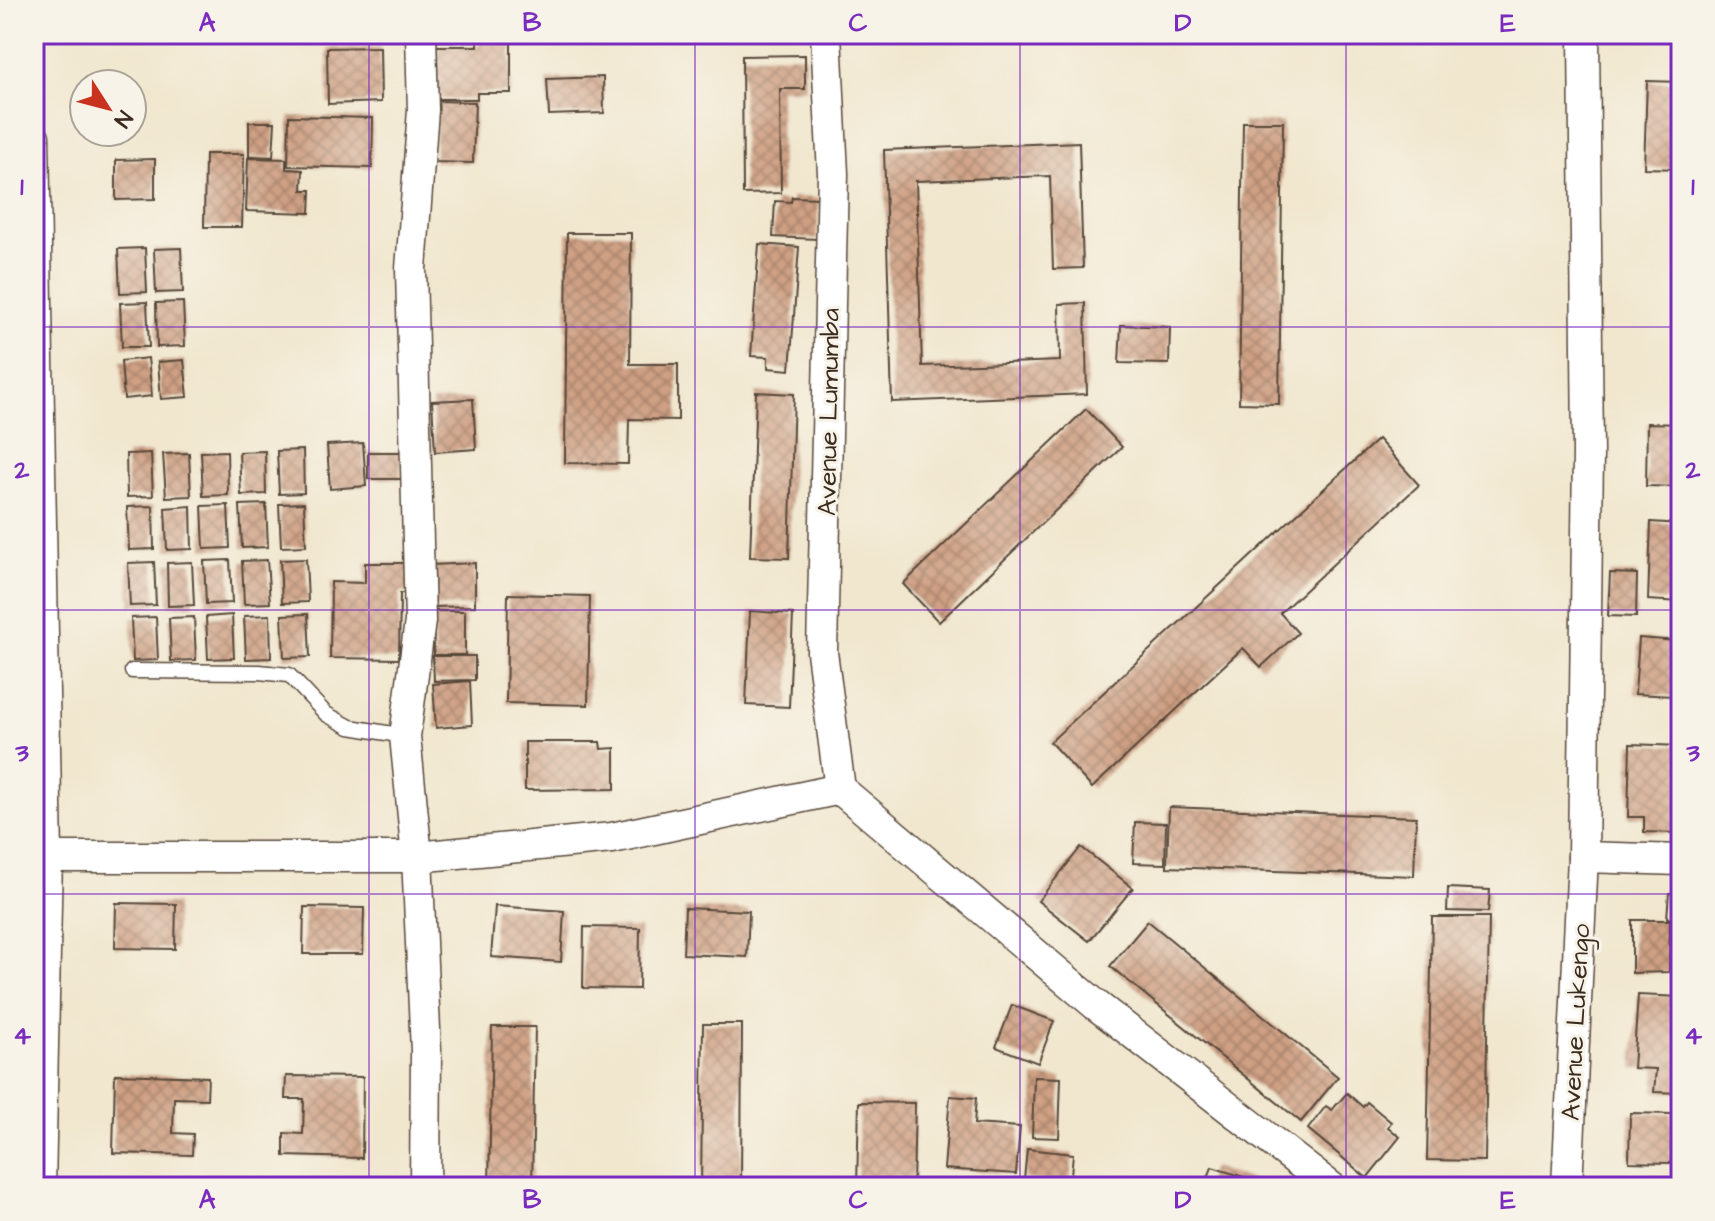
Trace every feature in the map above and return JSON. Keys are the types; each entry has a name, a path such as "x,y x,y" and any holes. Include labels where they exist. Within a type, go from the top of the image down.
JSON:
{"street":[{"path":"421,34 423,110 411,269 420,621 405,736 417,857 426,1051 425,1187"},
{"name":"Avenue Lumumba","path":"826,34 833,174 822,652 840,789"},
{"name":"Avenue Lukengo","path":"1567,1187 1583,857 1588,452 1584,34"},
{"path":"34,137 40,1187"},
{"path":"40,857 417,857 612,838 840,789 1096,1005 1331,1187"},
{"path":"1583,857 1681,860"}],"lane":[{"path":"132,671 289,675 326,714 350,727 405,736"}],"building":[{"path":"433,34 477,34 477,41 433,41"},
{"path":"478,34 511,34 511,93 477,93 477,99 432,99 433,46 478,46"},
{"path":"380,47 381,102 328,104 327,48"},
{"path":"805,55 805,89 780,89 781,193 743,194 742,56"},
{"path":"603,77 604,113 549,115 547,79"},
{"path":"1647,81 1681,82 1681,169 1644,168"},
{"path":"437,101 475,102 473,163 434,162"},
{"path":"289,116 373,118 372,168 288,166"},
{"path":"249,122 275,122 273,157 249,156"},
{"path":"1243,122 1283,122 1279,404 1239,403"},
{"path":"1079,142 1083,268 1053,269 1050,176 916,181 922,366 1060,361 1059,304 1085,303 1087,394 892,402 884,150"},
{"path":"205,154 244,154 242,227 204,227"},
{"path":"248,158 286,159 286,169 303,170 302,190 311,190 310,213 246,211"},
{"path":"155,159 155,199 116,200 116,160"},
{"path":"792,197 819,198 817,239 773,237 775,201 791,202"},
{"path":"567,233 631,233 630,364 678,364 678,420 629,419 628,464 565,463"},
{"path":"759,244 799,247 790,370 768,368 768,357 751,356"},
{"path":"145,248 147,292 120,293 118,249"},
{"path":"181,248 183,292 156,293 154,249"},
{"path":"147,302 149,347 122,347 120,303"},
{"path":"183,302 185,346 157,347 156,303"},
{"path":"1121,325 1170,327 1169,364 1119,363"},
{"path":"148,358 152,396 124,399 121,361"},
{"path":"184,360 188,397 161,399 158,362"},
{"path":"756,392 794,394 789,558 750,557"},
{"path":"473,399 476,449 435,452 432,401"},
{"path":"1086,409 1122,447 939,622 903,584"},
{"path":"1647,423 1681,424 1681,487 1646,486"},
{"path":"1378,439 1419,485 1280,613 1298,633 1261,667 1243,648 1092,788 1050,742"},
{"path":"363,443 366,486 330,489 327,445"},
{"path":"303,450 304,493 279,494 277,451"},
{"path":"227,451 228,495 203,496 201,452"},
{"path":"265,451 266,494 241,495 239,452"},
{"path":"368,452 401,452 401,479 368,479"},
{"path":"151,453 153,496 127,497 126,454"},
{"path":"189,453 191,496 166,497 163,454"},
{"path":"304,503 306,546 281,547 279,504"},
{"path":"266,504 268,547 242,548 240,505"},
{"path":"228,505 230,548 204,549 202,506"},
{"path":"153,506 154,549 129,550 127,507"},
{"path":"191,506 192,549 167,550 165,508"},
{"path":"1651,522 1681,524 1681,602 1648,600"},
{"path":"306,559 308,602 282,603 280,560"},
{"path":"230,560 232,603 206,604 204,561"},
{"path":"267,560 270,603 244,604 242,561"},
{"path":"154,562 156,605 130,606 128,563"},
{"path":"192,562 194,605 168,606 167,563"},
{"path":"365,563 409,563 409,593 400,593 399,659 330,658 331,582 365,583"},
{"path":"475,563 475,606 432,607 431,565"},
{"path":"1610,573 1637,574 1636,617 1608,616"},
{"path":"508,594 590,596 588,705 506,703"},
{"path":"433,611 465,611 465,655 434,655"},
{"path":"750,611 793,614 789,707 746,705"},
{"path":"308,614 310,657 284,658 282,615"},
{"path":"232,615 234,658 208,659 206,617"},
{"path":"270,615 271,658 246,659 244,616"},
{"path":"156,617 158,660 133,661 131,618"},
{"path":"194,617 196,660 171,661 169,618"},
{"path":"1639,638 1677,641 1673,696 1635,694"},
{"path":"433,656 475,656 475,680 434,681"},
{"path":"470,681 472,725 436,728 433,684"},
{"path":"525,742 600,742 601,749 615,748 615,789 525,790"},
{"path":"1630,744 1681,746 1680,833 1644,832 1644,817 1628,817"},
{"path":"1169,807 1416,817 1414,876 1167,867"},
{"path":"1135,822 1166,823 1165,864 1133,863"},
{"path":"1081,847 1133,888 1089,941 1038,901"},
{"path":"1448,888 1490,890 1488,912 1447,911"},
{"path":"1669,893 1681,894 1681,920 1667,918"},
{"path":"116,903 176,904 175,949 115,948"},
{"path":"495,906 564,911 561,962 491,957"},
{"path":"304,907 364,908 363,954 303,954"},
{"path":"685,908 749,911 747,957 683,954"},
{"path":"1432,917 1489,917 1485,1161 1427,1160"},
{"path":"1632,920 1670,920 1669,972 1632,973"},
{"path":"1148,921 1338,1077 1301,1122 1110,966"},
{"path":"584,927 640,928 639,989 583,988"},
{"path":"1638,995 1681,997 1681,1093 1654,1092 1656,1069 1633,1068"},
{"path":"1012,1005 1054,1021 1038,1063 996,1047"},
{"path":"703,1024 742,1024 741,1187 701,1187"},
{"path":"492,1027 535,1027 532,1187 489,1187"},
{"path":"115,1074 208,1077 207,1099 174,1098 173,1133 193,1134 192,1155 113,1153"},
{"path":"286,1076 363,1077 362,1158 284,1156 284,1133 303,1134 304,1099 285,1099"},
{"path":"1034,1077 1061,1078 1059,1138 1032,1137"},
{"path":"1347,1093 1363,1107 1367,1102 1391,1122 1388,1127 1400,1137 1367,1178 1308,1129 1326,1106 1332,1110"},
{"path":"950,1096 976,1098 974,1124 1020,1127 1016,1174 944,1169"},
{"path":"859,1102 915,1103 913,1187 857,1187"},
{"path":"1676,1107 1681,1107 1681,1143 1675,1143"},
{"path":"1630,1113 1672,1114 1671,1163 1629,1162"},
{"path":"1027,1149 1073,1154 1070,1184 1024,1179"},
{"path":"1212,1167 1272,1186 1272,1187 1205,1187"},
{"path":"1104,1182 1127,1182 1127,1187 1104,1187"}]}
